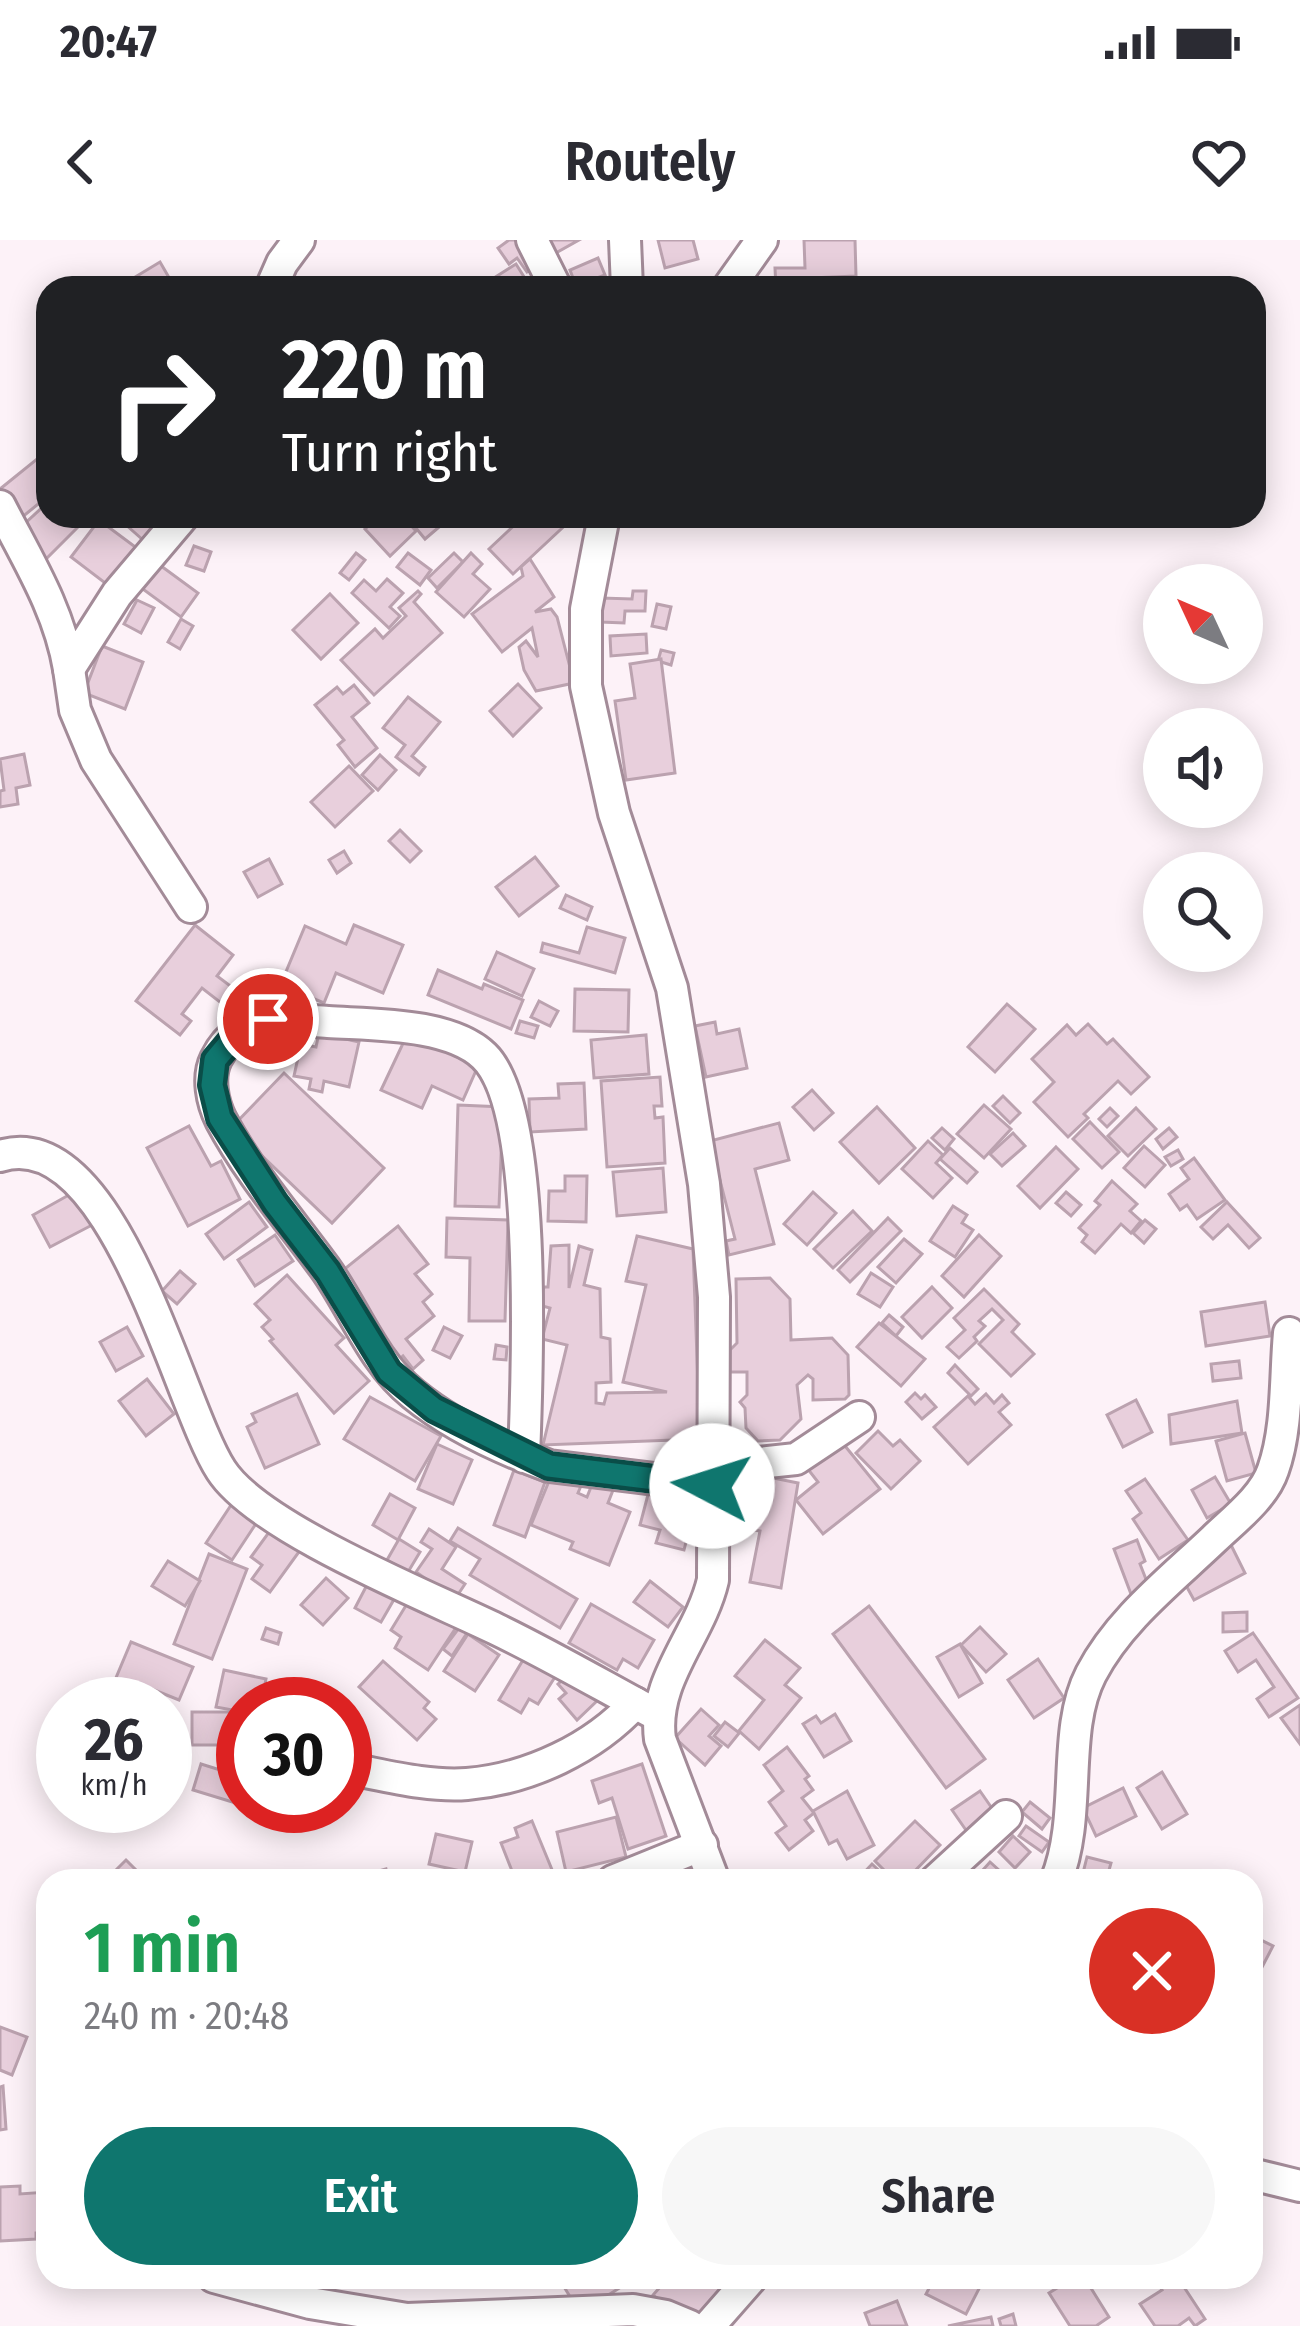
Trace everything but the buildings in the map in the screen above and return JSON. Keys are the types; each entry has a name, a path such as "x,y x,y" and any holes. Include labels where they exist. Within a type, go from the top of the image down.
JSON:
{"street":[{"path":"276,276 299,240"},
{"path":"532,240 550,276"},
{"path":"625,240 626,276"},
{"path":"736,276 762,240"},
{"path":"0,506 47,597 66,646 75,710 96,760 191,907"},
{"path":"69,669 117,594 173,528"},
{"path":"372,1773 470,1784 584,1746 646,1709 664,1686 707,1603 712,1580 712,1254 672,988 614,813 586,686 586,609 602,528"},
{"path":"524,1456 520,1169 512,1113 496,1072 472,1046 440,1034 278,1018 248,1027 215,1060 212,1085 220,1118 275,1203 328,1272 389,1372 434,1409 524,1456 587,1473 712,1477 796,1459 859,1418"},
{"path":"0,1156 26,1152 52,1162 79,1184 116,1232 164,1331 212,1454 234,1486 278,1519 342,1555 500,1631 646,1709 709,1869"},
{"path":"1060,1869 1070,1834 1079,1713 1089,1678 1144,1606 1233,1522 1270,1478 1277,1453 1289,1333"},
{"path":"948,1869 1006,1816"},
{"path":"643,1869 702,1845"},
{"path":"1263,2177 1300,2186"},
{"path":"258,2289 407,2319 633,2310 689,2326"},
{"path":"709,2326 741,2289"}],"route":[{"path":"268,1019 237,1034 215,1060 214,1102 275,1203 328,1272 389,1372 434,1409 549,1466 712,1486"}]}
